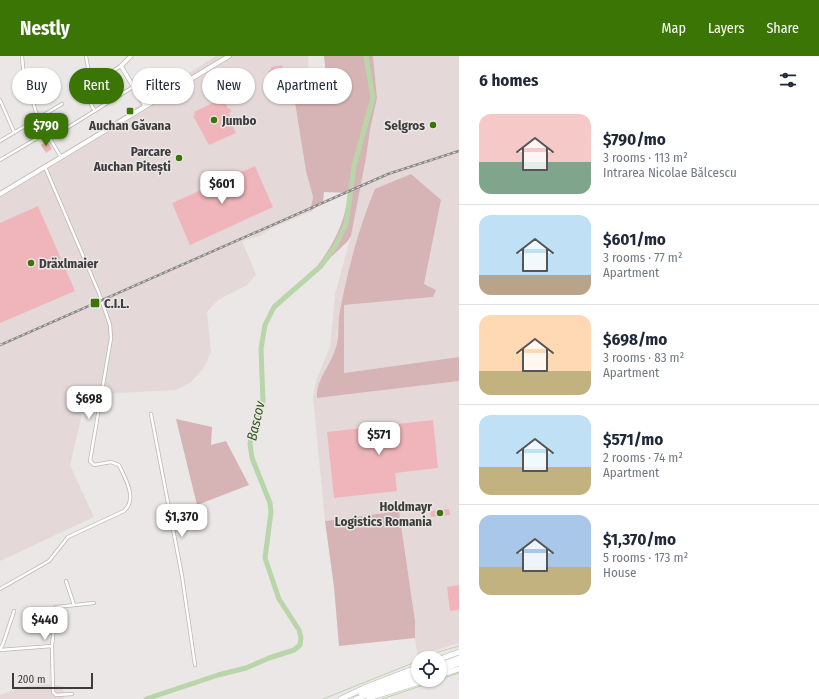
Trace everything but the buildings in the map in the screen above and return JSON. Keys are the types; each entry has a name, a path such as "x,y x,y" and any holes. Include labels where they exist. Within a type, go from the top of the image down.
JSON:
{"highway":[{"path":"447,656 459,652"},
{"path":"447,662 459,658"},
{"path":"447,667 459,663"},
{"path":"447,673 459,669"},
{"path":"341,699 366,687 411,670"},
{"path":"341,699 411,674"},
{"path":"356,699 411,679"},
{"path":"364,699 411,685"}],"main road":[{"path":"0,194 229,56"}],"street":[{"path":"22,56 38,118 61,157"},
{"path":"86,56 89,68"},
{"path":"118,68 131,56"},
{"path":"121,66 132,84"},
{"path":"59,133 132,87"},
{"path":"0,100 14,132"},
{"path":"0,141 62,104"},
{"path":"90,104 95,111"},
{"path":"0,160 46,133"},
{"path":"0,589 49,561 68,537 124,511 129,506 131,499 119,465 111,462 94,465 90,461 111,338 110,325 99,293 45,167"},
{"path":"151,414 182,576 195,665"},
{"path":"66,582 74,605"},
{"path":"72,694 56,695 53,692 52,646 56,607 94,603"},
{"path":"0,649 14,611"},
{"path":"0,649 52,646"}],"shaded area":[{"path":"216,56 308,56 309,68 263,68 263,104 295,104 306,171 313,197 310,212 272,228 260,236 242,241 256,275 247,285 218,300 207,312 211,352 203,369 191,382 176,390 116,393 85,401 70,465 94,517 0,561 0,194 141,104 194,104 194,70"},
{"path":"324,56 373,56 377,98 351,236 318,272 316,268 334,241 338,232 349,193 324,192 323,201 310,212 313,197 306,171 295,104 352,104 352,68 325,68"},
{"path":"373,56 459,56 459,357 344,373 344,305 433,297 436,290 424,284 441,200 369,203 346,283 339,318 336,349 324,373 317,398 459,381 459,643 433,651 417,651 415,621 399,511 325,521 313,397 317,378 330,347 335,294 351,236 377,98"},
{"path":"411,174 441,200 424,284 436,290 433,297 344,305 344,373 459,357 459,381 317,398 317,391 321,378 334,354 336,347 339,316 349,267 363,220 375,189"},
{"path":"176,419 212,427 211,445 226,441 249,485 197,505"},
{"path":"399,511 415,621 415,638 339,646 334,587 325,521"},
{"path":"45,684 63,686 64,699 0,699 0,695 26,686"}],"waterway":[{"name":"Bascov","path":"146,699 218,675 246,668 269,658 294,650 300,645 301,638 299,630 279,599 265,558 271,512 270,503 252,458 250,444 252,430 263,401 261,349 265,325 274,307 321,266 336,245 346,224 354,166 373,98 366,56"},
{"path":"442,651 459,646"},
{"path":"323,699 411,664"},
{"path":"382,699 459,673"}],"railway":[{"path":"0,345 388,174 459,151"}],"place":[{"name":"Auchan Găvana","path":"130,111"},
{"name":"Jumbo","path":"214,120"},
{"name":"Selgros","path":"433,125"},
{"name":"Parcare Auchan Pitești","path":"179,158"},
{"name":"Dräxlmaier","path":"31,263"},
{"name":"C.I.L.","path":"95,303"},
{"name":"Holdmayr Logistics Romania","path":"440,513"}]}
